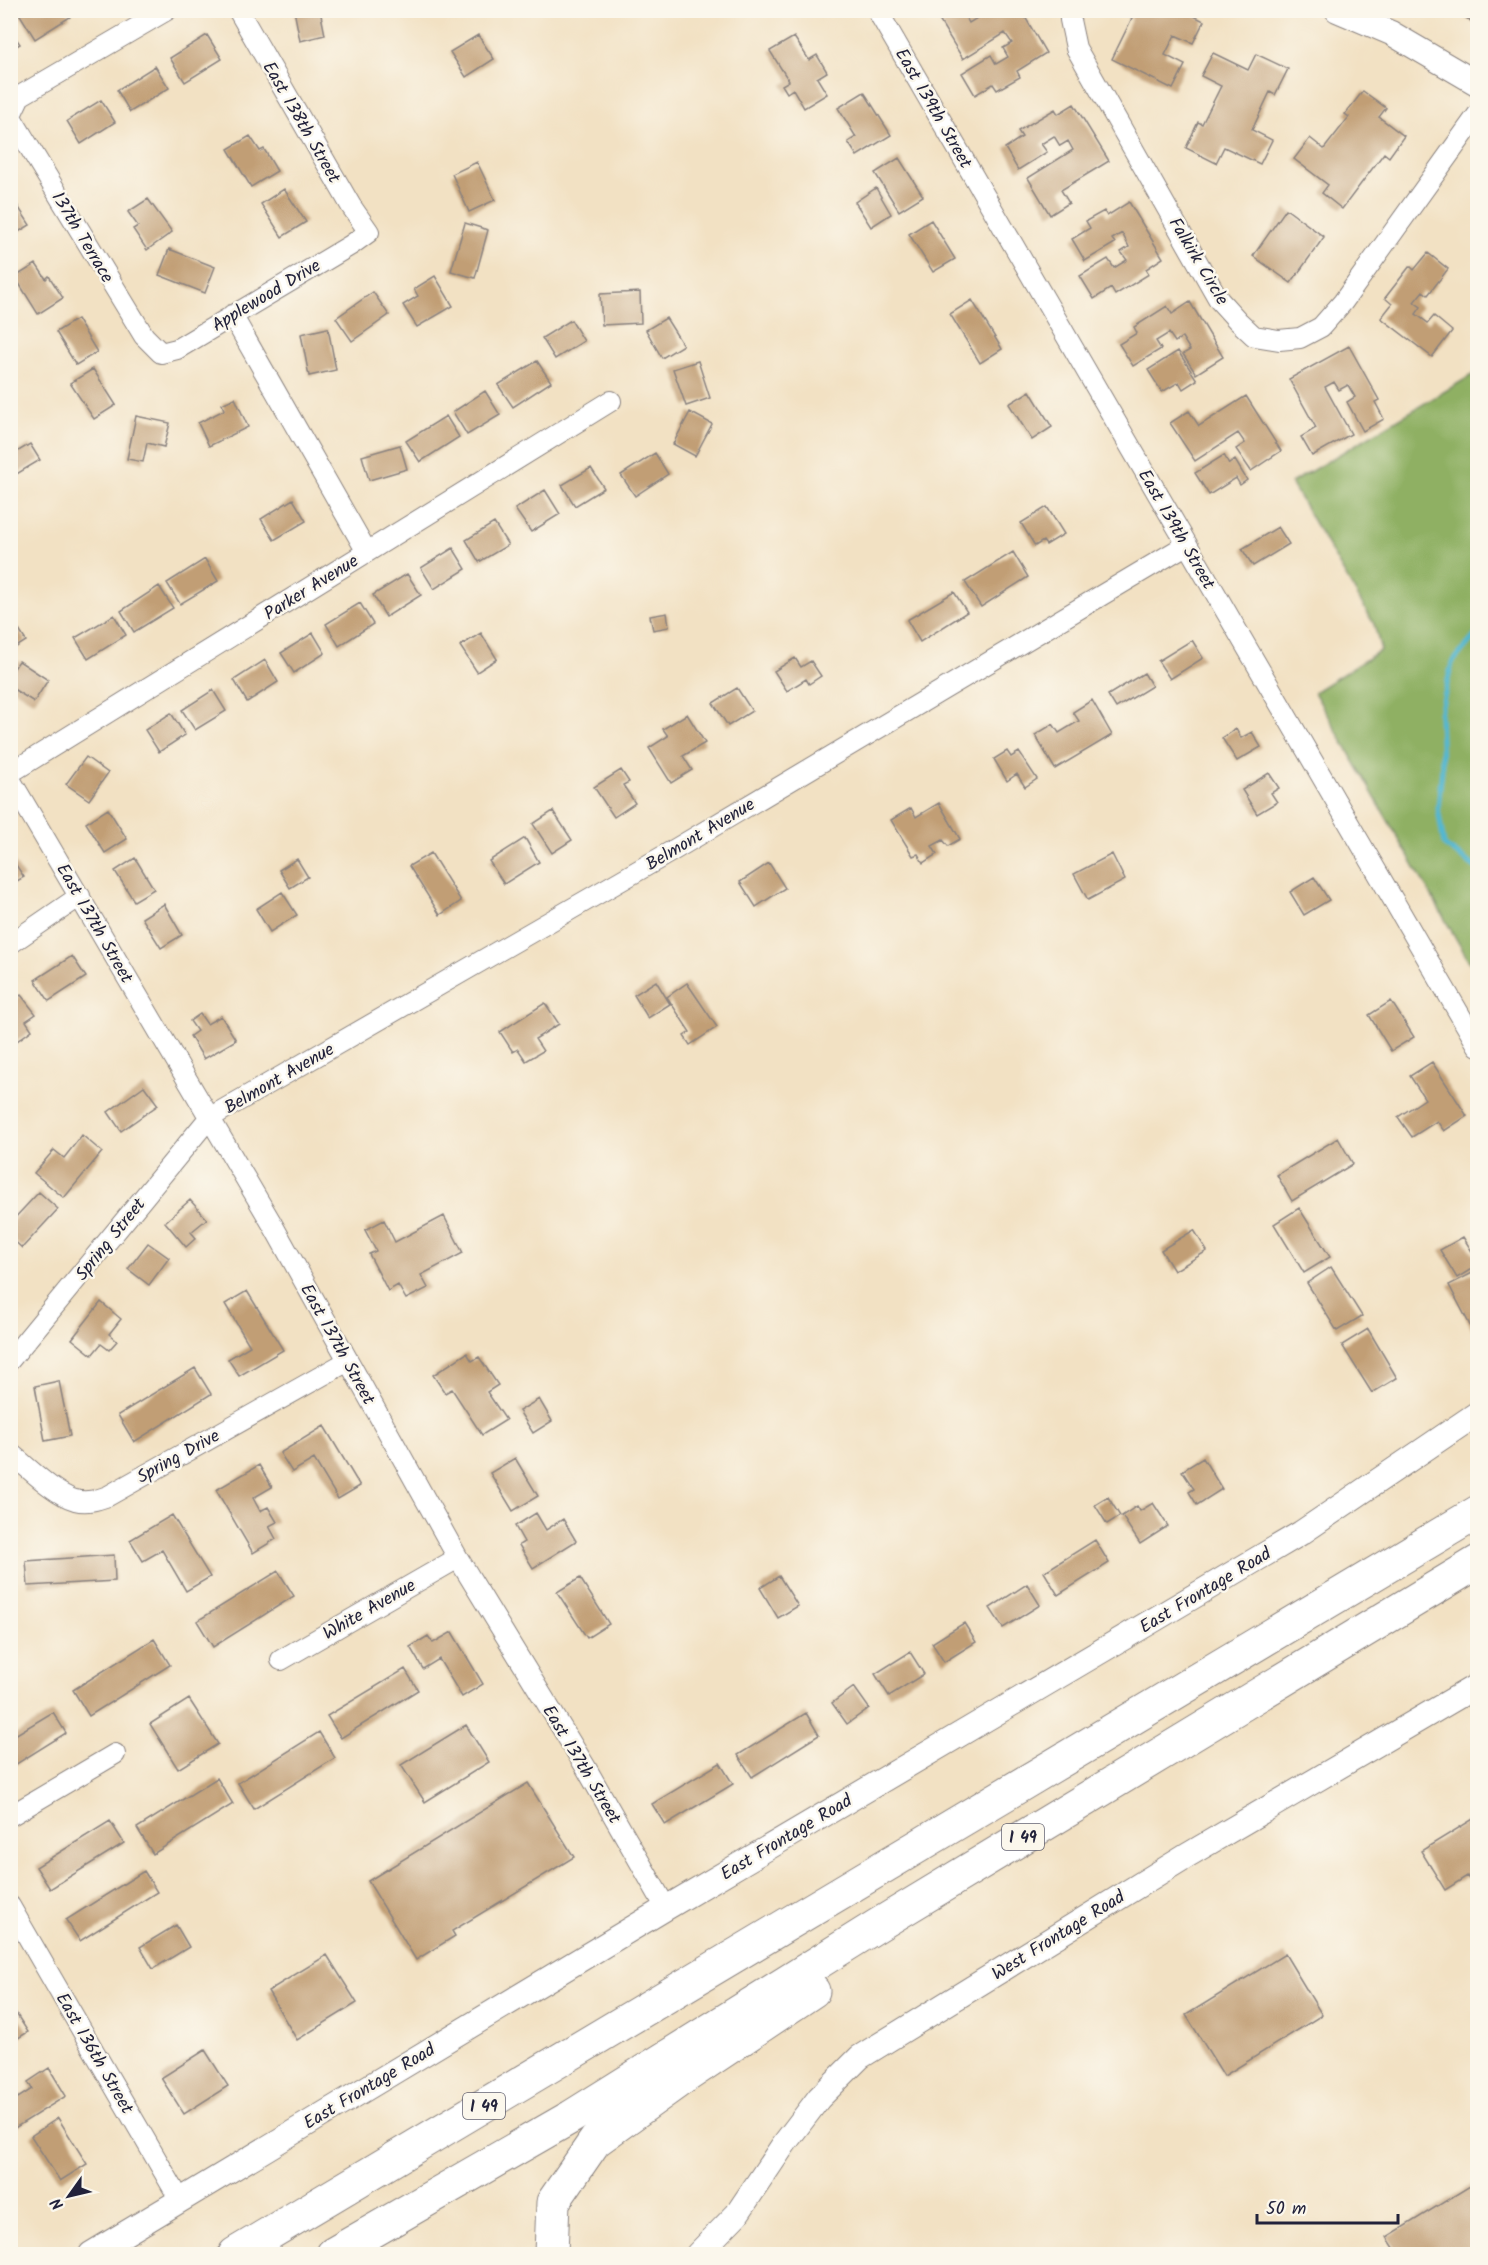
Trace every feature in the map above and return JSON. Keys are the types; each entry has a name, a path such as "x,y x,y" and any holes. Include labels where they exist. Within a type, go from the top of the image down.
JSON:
{"highway":[{"name":"I 49","path":"235,2254 1478,1512"},
{"name":"I 49","path":"333,2254 571,2117 878,1925 1478,1563"},
{"path":"551,2254 553,2202 595,2141 677,2082 837,1975 878,1925"}],"street":[{"path":"11,117 20,96 167,10"},
{"name":"East 138th Street","path":"238,10 351,206 369,232"},
{"name":"East 139th Street","path":"877,10 1478,1046"},
{"name":"Falkirk Circle","path":"1070,10 1076,48 1220,300 1254,336 1279,340 1300,338 1321,327 1343,302 1478,114"},
{"path":"1337,10 1391,33 1478,84"},
{"name":"137th Terrace","path":"11,117 130,315 144,336 161,353"},
{"name":"Applewood Drive","path":"161,353 177,349 369,232"},
{"path":"232,315 367,552"},
{"name":"Parker Avenue","path":"10,773 611,402"},
{"name":"Belmont Avenue","path":"209,1118 662,857 1186,545"},
{"name":"East 137th Street","path":"10,779 209,1118 458,1558 585,1766 666,1908"},
{"path":"10,944 80,896"},
{"name":"Spring Street","path":"10,1360 209,1118"},
{"name":"Spring Drive","path":"10,1453 62,1493 76,1500 92,1501 108,1496 348,1361"},
{"name":"East Frontage Road","path":"91,2254 666,1908 1301,1533 1478,1413"},
{"name":"White Avenue","path":"281,1660 458,1558"},
{"name":"West Frontage Road","path":"698,2254 737,2214 784,2144 819,2098 860,2056 1188,1855 1478,1685"},
{"path":"10,1816 115,1754"},
{"name":"East 136th Street","path":"10,1906 180,2200"}],"green space":[{"path":"1477,372 1477,975 1314,692 1381,650 1374,624 1291,483"}],"building":[{"path":"17,10 66,10 70,17 35,39"},
{"path":"294,10 320,10 325,35 300,41"},
{"path":"954,10 962,10 969,23 990,10 1021,10 1046,53 1017,71 1020,77 997,90 993,84 975,95 962,73 991,55 996,64 1008,57 1003,48 1012,43 1005,33 963,59 939,20"},
{"path":"1116,10 1182,10 1204,21 1193,43 1175,35 1165,55 1185,65 1173,89 1112,59 1132,18"},
{"path":"1453,10 1478,10 1478,17 1474,23"},
{"path":"10,30 20,44 10,50"},
{"path":"207,35 222,59 185,82 170,58"},
{"path":"478,35 494,59 466,77 450,52"},
{"path":"794,37 809,60 817,55 827,72 817,78 827,94 804,108 793,89 787,93 782,85 789,81 770,51"},
{"path":"1213,53 1248,70 1256,54 1288,69 1275,95 1270,92 1252,130 1272,140 1260,164 1224,147 1216,163 1186,148 1198,122 1202,124 1221,86 1201,76"},
{"path":"155,66 169,88 130,112 117,90"},
{"path":"1363,91 1386,108 1379,117 1404,136 1389,157 1384,153 1342,209 1322,193 1328,185 1294,159 1310,138 1324,149 1349,117 1345,114"},
{"path":"864,92 891,135 857,156 848,142 856,137 838,108"},
{"path":"101,100 115,122 81,144 67,121"},
{"path":"1074,104 1109,161 1061,190 1069,203 1050,215 1028,178 1073,150 1068,141 1060,146 1054,136 1041,144 1047,152 1018,170 1005,148 1022,137 1018,131 1055,109 1058,114"},
{"path":"250,136 260,151 264,149 277,171 251,187 228,149"},
{"path":"899,158 923,196 899,211 875,173"},
{"path":"477,162 495,200 469,212 452,174"},
{"path":"876,188 891,214 871,227 855,202"},
{"path":"284,189 306,222 282,237 261,204"},
{"path":"10,194 30,225 10,237"},
{"path":"148,199 172,232 147,250 133,229 138,226 128,212"},
{"path":"1129,202 1163,258 1146,269 1149,274 1115,295 1111,288 1094,299 1080,276 1108,259 1114,268 1127,260 1121,252 1129,247 1122,233 1112,239 1115,243 1085,261 1072,239 1090,228 1086,221 1104,211 1107,216"},
{"path":"1286,209 1324,237 1291,283 1253,256"},
{"path":"931,220 955,259 933,272 909,234"},
{"path":"465,223 488,230 475,278 451,271"},
{"path":"169,249 215,267 205,293 159,275"},
{"path":"1428,253 1448,269 1428,295 1423,291 1414,302 1421,307 1416,314 1428,323 1434,316 1452,331 1432,357 1381,318 1392,304 1385,298 1410,266 1414,270"},
{"path":"36,264 46,279 49,276 63,298 38,314 15,277"},
{"path":"435,276 453,306 417,327 403,305 418,296 414,289"},
{"path":"373,292 389,315 352,341 336,318"},
{"path":"640,292 641,323 602,325 600,294"},
{"path":"972,300 1002,349 980,363 950,314"},
{"path":"1190,302 1223,357 1196,374 1183,354 1190,350 1182,337 1175,342 1169,333 1156,341 1161,349 1133,366 1119,344 1137,333 1134,327 1167,306 1172,314"},
{"path":"666,318 683,345 662,358 646,330"},
{"path":"77,319 97,352 76,365 56,332"},
{"path":"571,320 584,341 555,359 542,338"},
{"path":"328,328 336,370 309,376 301,334"},
{"path":"1349,346 1379,400 1375,402 1384,419 1363,431 1347,402 1355,397 1348,385 1339,390 1334,382 1325,387 1351,434 1312,456 1301,437 1316,428 1289,379"},
{"path":"1178,351 1197,380 1183,389 1179,382 1162,392 1148,370"},
{"path":"537,361 551,382 513,407 498,385"},
{"path":"698,361 710,398 686,406 673,369"},
{"path":"93,369 116,405 94,419 70,383"},
{"path":"485,391 500,415 467,435 453,412"},
{"path":"1030,391 1052,427 1032,440 1009,404"},
{"path":"1246,396 1281,451 1251,471 1236,449 1245,443 1238,433 1195,461 1170,423 1189,411 1199,426"},
{"path":"235,398 248,427 209,446 198,423 224,410 222,404"},
{"path":"690,412 712,424 695,456 673,444"},
{"path":"136,416 170,423 164,447 147,443 143,462 127,459"},
{"path":"446,416 459,437 420,462 406,441"},
{"path":"30,444 40,460 15,475 10,466 10,456"},
{"path":"400,445 407,469 369,480 362,456"},
{"path":"655,453 668,474 635,496 621,475"},
{"path":"1224,455 1229,464 1235,460 1247,480 1240,485 1236,478 1209,495 1195,473"},
{"path":"591,468 604,488 575,506 562,485"},
{"path":"545,490 560,514 531,532 515,509"},
{"path":"293,499 306,521 274,540 261,519"},
{"path":"1047,507 1064,534 1046,545 1043,541 1035,546 1021,523"},
{"path":"494,523 508,545 479,562 466,540"},
{"path":"1278,527 1289,544 1253,566 1242,549"},
{"path":"453,548 466,569 434,589 421,568"},
{"path":"1013,552 1028,577 981,607 965,582"},
{"path":"205,559 218,581 180,604 167,583"},
{"path":"407,574 421,595 386,617 373,595"},
{"path":"159,586 173,608 134,632 121,611"},
{"path":"954,592 967,612 920,642 907,620"},
{"path":"360,603 373,624 339,646 326,624"},
{"path":"667,613 669,627 653,630 650,616"},
{"path":"114,615 126,635 88,659 75,638"},
{"path":"17,627 26,641 10,651 10,631"},
{"path":"313,633 325,653 294,673 281,653"},
{"path":"481,633 497,659 477,672 460,646"},
{"path":"1192,640 1203,658 1170,679 1158,661"},
{"path":"795,658 801,667 811,661 821,676 809,684 806,679 787,691 774,671"},
{"path":"265,660 278,682 247,702 234,680"},
{"path":"19,661 48,680 34,702 10,687 10,674"},
{"path":"1144,673 1152,686 1116,708 1108,695"},
{"path":"737,688 752,711 728,726 713,703"},
{"path":"213,690 226,711 195,730 182,710"},
{"path":"1092,700 1112,735 1055,769 1035,735 1053,724 1059,733 1079,721 1073,712"},
{"path":"171,713 185,735 159,752 145,730"},
{"path":"687,714 705,743 683,756 692,770 671,783 649,748 668,736 663,729"},
{"path":"1236,729 1241,738 1252,732 1261,747 1237,761 1222,738"},
{"path":"1007,751 1011,757 1019,752 1037,779 1025,787 1017,774 1007,781 994,759"},
{"path":"86,757 108,773 89,800 66,784"},
{"path":"621,770 629,782 623,785 635,803 614,817 594,787"},
{"path":"1269,773 1279,788 1271,793 1277,802 1257,814 1242,790"},
{"path":"939,803 960,839 948,846 943,840 932,846 937,854 923,863 918,854 913,856 891,820 911,808 916,817"},
{"path":"108,809 127,839 105,853 86,823"},
{"path":"553,811 572,840 552,853 533,824"},
{"path":"525,838 539,862 504,884 489,861"},
{"path":"431,853 461,901 440,915 409,866"},
{"path":"1112,854 1125,880 1088,900 1074,874"},
{"path":"10,856 24,877 10,885"},
{"path":"135,858 154,889 134,901 115,871"},
{"path":"297,859 308,877 290,888 279,870"},
{"path":"769,863 785,888 756,907 740,882"},
{"path":"1314,877 1329,900 1304,915 1290,892"},
{"path":"282,892 297,915 270,932 256,909"},
{"path":"164,904 182,935 161,948 142,918"},
{"path":"72,956 86,977 49,1001 35,980"},
{"path":"656,981 670,1004 648,1018 634,995"},
{"path":"687,983 717,1027 690,1045 684,1036 690,1032 667,997"},
{"path":"21,995 36,1014 26,1021 32,1030 10,1046 10,1003"},
{"path":"1391,1001 1414,1037 1391,1051 1369,1015"},
{"path":"545,1003 559,1024 535,1039 543,1051 526,1061 518,1049 513,1052 500,1032"},
{"path":"200,1014 207,1024 221,1016 236,1040 204,1059 190,1036 197,1031 190,1021"},
{"path":"1432,1062 1467,1116 1444,1131 1437,1121 1412,1137 1398,1117 1425,1099 1410,1076"},
{"path":"144,1086 158,1105 121,1131 108,1112"},
{"path":"82,1135 102,1152 64,1198 34,1173 54,1150 64,1158"},
{"path":"1338,1138 1353,1164 1292,1201 1277,1175"},
{"path":"39,1192 58,1209 22,1248 10,1237 10,1223"},
{"path":"190,1200 207,1219 191,1232 196,1238 186,1247 165,1222"},
{"path":"1299,1208 1330,1257 1304,1273 1274,1224"},
{"path":"444,1216 463,1253 421,1275 428,1288 406,1299 398,1285 388,1291 369,1254 376,1251 365,1230 384,1220 395,1242"},
{"path":"1194,1230 1207,1251 1174,1271 1161,1250"},
{"path":"1463,1237 1478,1261 1478,1265 1457,1278 1440,1250"},
{"path":"148,1243 169,1258 149,1285 128,1269"},
{"path":"1331,1267 1362,1316 1337,1331 1307,1283"},
{"path":"1478,1270 1478,1329 1473,1331 1449,1285"},
{"path":"247,1291 283,1350 239,1376 228,1359 250,1346 225,1304"},
{"path":"101,1302 121,1319 109,1334 117,1341 109,1350 101,1344 92,1355 72,1339"},
{"path":"1368,1329 1397,1378 1372,1393 1342,1345"},
{"path":"467,1353 472,1361 479,1357 498,1385 487,1392 506,1420 482,1435 452,1389 445,1393 433,1375"},
{"path":"195,1368 211,1394 134,1442 118,1415"},
{"path":"59,1381 70,1436 45,1441 35,1386"},
{"path":"539,1399 552,1421 533,1433 519,1411"},
{"path":"324,1426 360,1486 338,1499 314,1459 292,1472 280,1453"},
{"path":"515,1458 538,1496 513,1511 490,1473"},
{"path":"1203,1458 1222,1489 1197,1505 1189,1492 1194,1489 1182,1471"},
{"path":"259,1465 272,1487 253,1498 260,1511 268,1507 277,1522 269,1526 276,1539 253,1553 216,1490"},
{"path":"1108,1497 1120,1516 1107,1524 1095,1505"},
{"path":"1153,1503 1168,1526 1140,1544 1122,1516 1137,1506 1140,1511"},
{"path":"536,1513 546,1530 563,1519 576,1541 533,1568 519,1545 524,1542 515,1526"},
{"path":"172,1515 210,1577 186,1591 162,1550 143,1561 130,1540"},
{"path":"1095,1540 1109,1563 1058,1595 1044,1572"},
{"path":"114,1555 115,1581 28,1586 26,1561"},
{"path":"278,1571 294,1596 213,1647 197,1621"},
{"path":"779,1576 798,1606 778,1618 760,1588"},
{"path":"580,1578 609,1624 587,1638 557,1592"},
{"path":"1027,1584 1040,1605 1003,1628 990,1608"},
{"path":"964,1623 976,1642 944,1662 932,1643"},
{"path":"452,1632 483,1684 462,1697 439,1659 423,1669 410,1647 428,1636 433,1643"},
{"path":"154,1639 170,1665 89,1716 73,1690"},
{"path":"910,1652 924,1674 889,1696 875,1674"},
{"path":"405,1669 418,1690 341,1738 327,1716"},
{"path":"854,1687 869,1708 847,1724 832,1703"},
{"path":"189,1699 218,1744 178,1769 150,1724"},
{"path":"53,1712 66,1733 10,1768 10,1738"},
{"path":"806,1713 819,1735 752,1777 738,1755"},
{"path":"466,1725 489,1762 425,1802 401,1765"},
{"path":"319,1732 335,1758 254,1809 238,1783"},
{"path":"720,1763 733,1784 665,1825 652,1804"},
{"path":"217,1778 233,1804 153,1854 137,1828"},
{"path":"528,1783 574,1857 452,1931 455,1936 416,1960 368,1881"},
{"path":"1478,1816 1478,1893 1467,1876 1445,1890 1421,1851"},
{"path":"110,1821 124,1843 50,1889 36,1867"},
{"path":"144,1871 157,1892 80,1941 66,1920"},
{"path":"176,1925 189,1947 153,1969 140,1947"},
{"path":"1285,1954 1322,2015 1224,2076 1186,2015"},
{"path":"327,1955 357,2003 297,2040 268,1991"},
{"path":"10,2004 28,2032 10,2043"},
{"path":"205,2050 228,2086 184,2114 161,2078"},
{"path":"49,2068 66,2096 10,2131 10,2092 13,2090 18,2098 32,2089 28,2082"},
{"path":"58,2118 87,2164 60,2181 31,2136"},
{"path":"1478,2181 1478,2254 1398,2254 1387,2237"}],"waterway":[{"path":"1478,632 1452,663 1440,714 1442,768 1438,808 1444,845 1478,869"}]}
